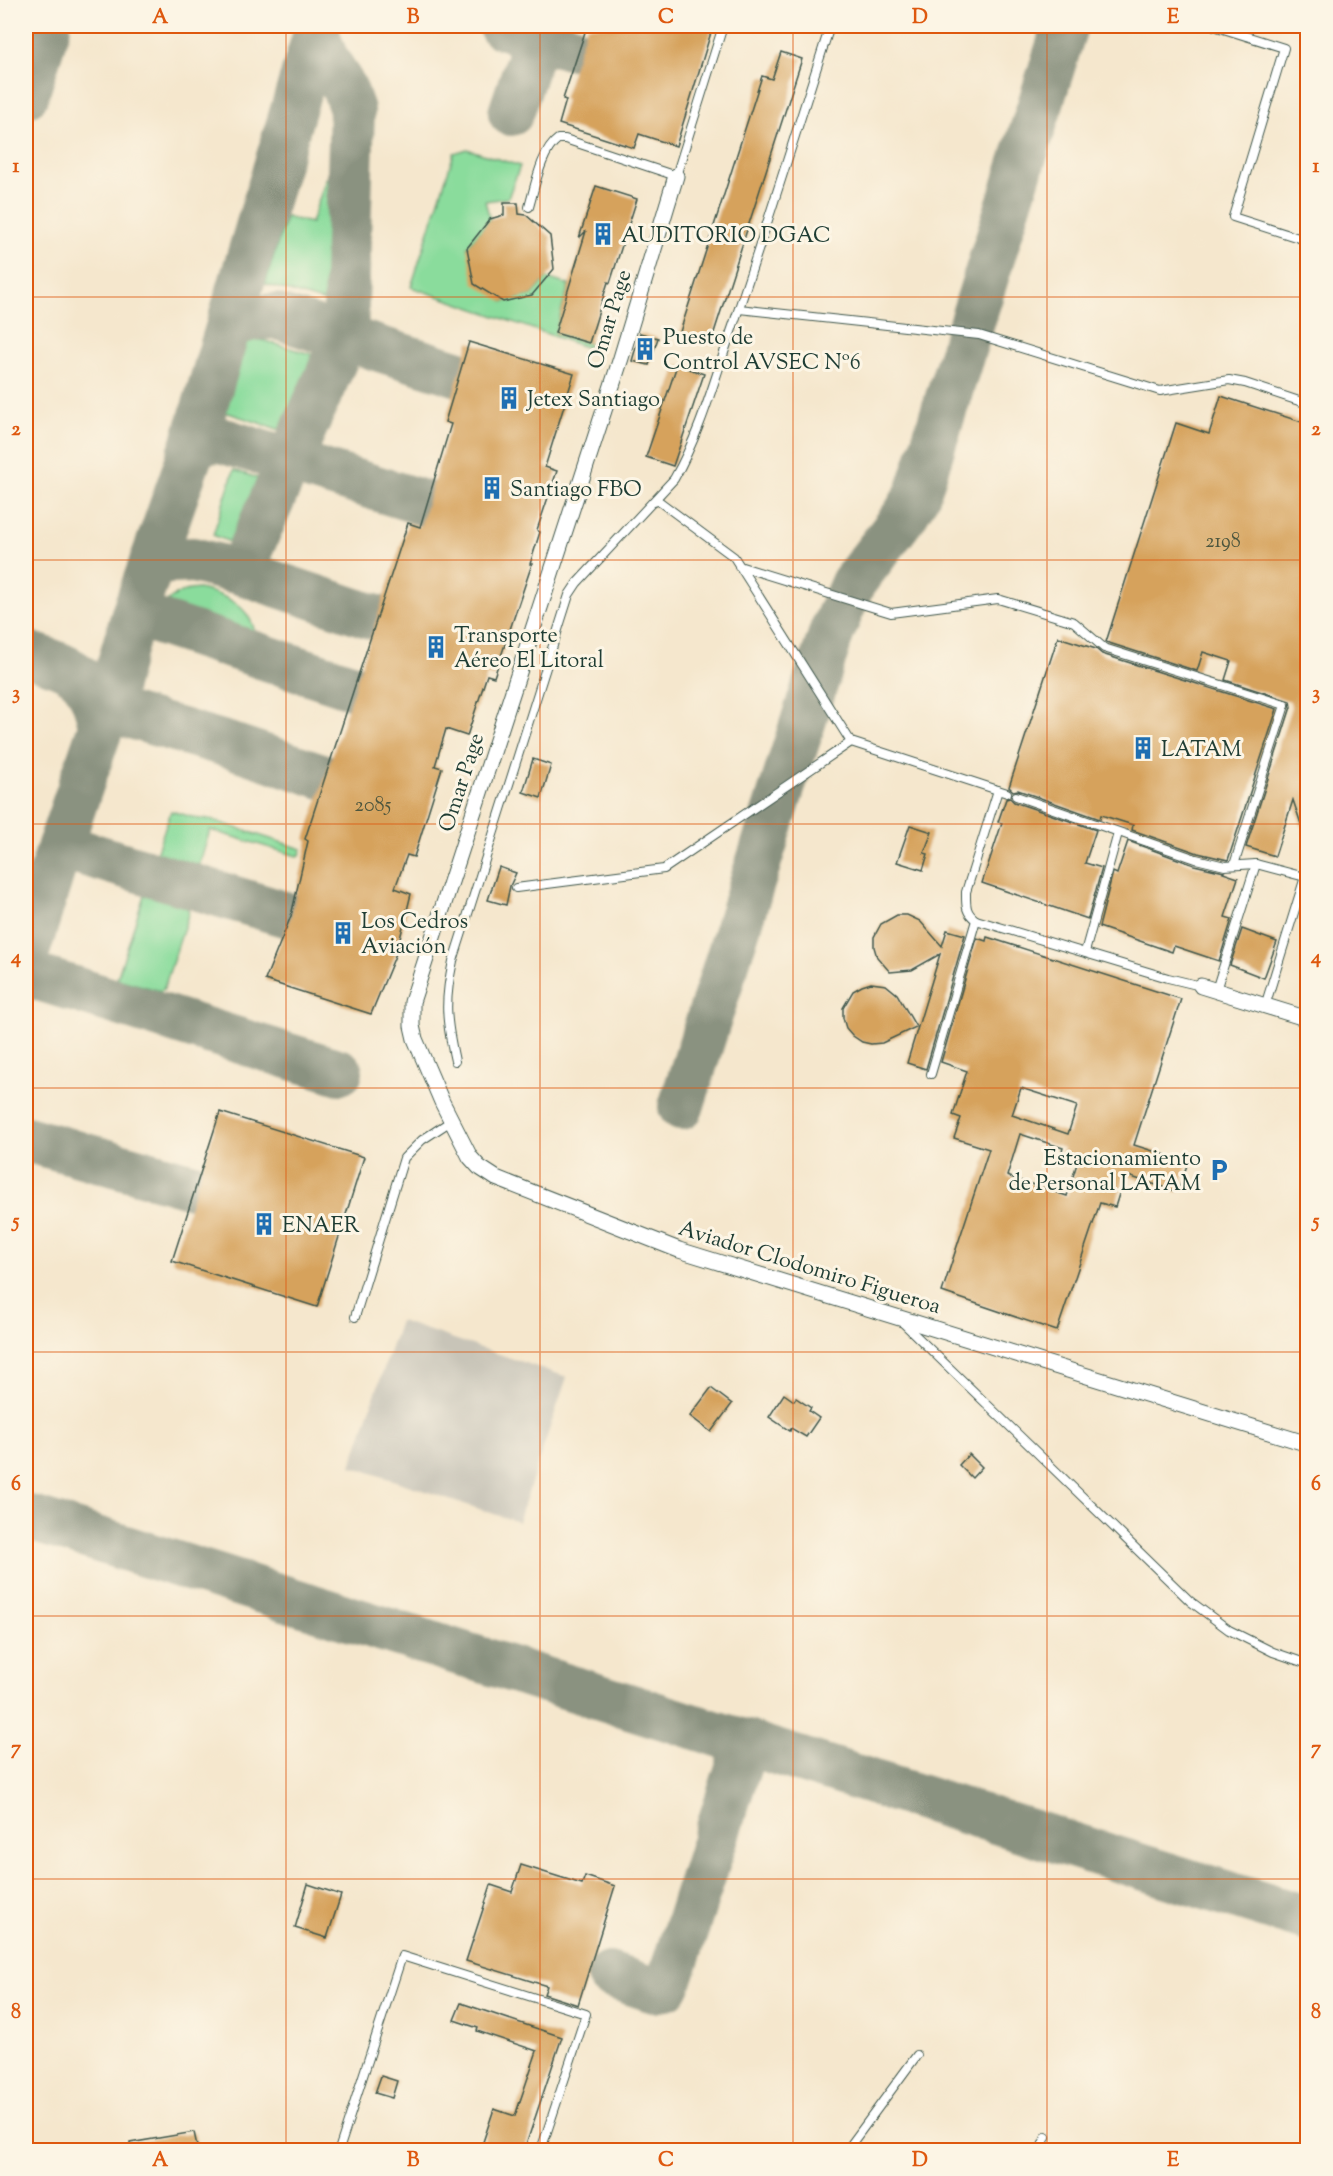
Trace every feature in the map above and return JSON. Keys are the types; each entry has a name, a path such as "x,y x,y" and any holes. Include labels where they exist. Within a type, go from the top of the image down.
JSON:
{"street":[{"name":"Omar Page","path":"412,1002 613,380 676,176"},
{"path":"1209,988 1308,1018"},
{"name":"Aviador Clodomiro Figueroa","path":"412,1002 412,1026 415,1039 452,1121 470,1157 479,1167 496,1178 679,1250 1308,1444"}],"lane":[{"name":"Omar Page","path":"676,176 723,26"},
{"path":"455,1061 446,1017 446,993 453,961 569,595 576,583 674,479 694,437 739,309 830,26"},
{"path":"1214,26 1284,48 1233,217 1308,241"},
{"path":"529,207 546,154 551,144 558,139 565,139 676,176"},
{"path":"739,309 979,335 1160,391 1229,380 1245,382 1308,404"},
{"path":"656,499 734,557 851,742 1007,793"},
{"path":"739,566 891,613 999,599 1074,622 1104,648 1285,705 1234,865"},
{"path":"516,888 664,869 851,742"},
{"path":"998,790 966,891 968,914 976,920 1168,978 1209,988 1256,864"},
{"path":"1017,796 1196,859 1225,866 1256,864 1306,877 1265,1005"},
{"path":"1085,952 1118,833"},
{"path":"931,1074 976,920"},
{"path":"355,1317 404,1158 422,1140 452,1121"},
{"path":"898,1318 1190,1601 1229,1630 1273,1652 1308,1664"},
{"path":"339,2151 402,1956 586,2014 541,2151"},
{"path":"847,2151 917,2055"},
{"path":"1040,2151 1046,2137"}],"shaded area":[{"path":"400,1321 567,1377 518,1522 351,1466"}],"green space":[{"path":"467,149 520,166 508,198 485,201 490,219 467,248 503,302 532,295 547,278 569,285 555,333 589,343 588,348 411,287 454,153"},
{"path":"332,161 334,161 329,303 265,284 286,217 311,223"},
{"path":"251,337 318,356 284,431 222,411 243,343"},
{"path":"234,470 263,480 237,545 213,535"},
{"path":"199,589 218,594 242,608 248,615 255,633 164,604 180,593"},
{"path":"171,811 199,819 209,819 302,849 300,855 297,856 210,830 196,876 153,862"},
{"path":"145,892 185,905 189,912 164,988 161,991 117,979"}],"building":[{"path":"587,26 713,26 676,146 639,134 634,148 559,124 566,100 563,99"},
{"path":"781,52 802,59 710,345 679,335 762,76 772,79"},
{"name":"AUDITORIO DGAC","path":"596,186 637,199 589,343 555,333 586,231 579,238"},
{"path":"504,203 518,203 519,214 526,215 550,236 554,269 532,295 503,302 474,284 467,248 490,219 504,215"},
{"name":"Puesto de Control AVSEC Nº6","path":"640,333 658,338 649,365 632,361"},
{"path":"469,342 574,374 545,467 557,471 537,530 540,532 530,564 532,564 494,677 487,675 467,736 446,729 435,766 442,768 414,857 407,855 395,888 411,894 397,951 371,1014 265,980 291,916 308,841 305,839 408,523 420,527 451,424 445,422"},
{"path":"677,365 704,374 673,466 646,457"},
{"path":"1221,396 1308,424 1308,835 1305,836 1293,800 1275,856 1246,847 1291,707 1290,701 1225,680 1231,661 1203,652 1197,671 1106,642 1176,423 1209,434"},
{"name":"LATAM","path":"1058,637 1096,649 1102,654 1277,709 1228,860 1198,853 1132,830 1133,825 1101,815 1100,819 1018,790 1013,791 1009,787"},
{"path":"533,759 551,765 541,798 523,792"},
{"path":"1010,798 1014,802 1096,830 1085,863 1102,868 1088,919 982,883 1002,823 998,822 1006,799"},
{"path":"910,825 932,832 924,853 928,854 923,870 897,862"},
{"path":"1128,841 1238,878 1225,917 1232,919 1219,961 1174,946 1172,952 1099,927 1113,872 1117,874"},
{"path":"499,867 516,873 510,886 506,905 488,900"},
{"path":"897,915 907,915 920,921 942,946 947,930 965,935 926,1069 907,1063 940,954 912,970 890,972 877,957 874,937 881,924"},
{"path":"1242,929 1277,942 1264,978 1230,965"},
{"path":"987,937 1181,999 1134,1145 1188,1162 1178,1192 1125,1175 1115,1207 1100,1203 1057,1331 942,1292 989,1149 954,1138 961,1118 953,1115 967,1071 941,1062 977,938 986,941","holes":["1021,1088 1077,1106 1068,1134 1012,1115","1020,1134 1063,1148 1061,1154 1078,1160 1067,1196 1007,1176"]},
{"path":"871,983 886,985 897,994 916,1027 882,1043 862,1042 853,1036 846,1028 843,1008 853,991"},
{"name":"ENAER","path":"220,1112 364,1157 317,1307 172,1261"},
{"path":"711,1388 732,1404 711,1432 690,1416"},
{"path":"784,1394 794,1401 796,1398 811,1408 809,1411 819,1418 806,1437 791,1428 790,1431 769,1417"},
{"path":"969,1454 982,1467 972,1478 959,1465"},
{"path":"521,1865 582,1884 585,1876 615,1886 578,2005 544,1994 547,1986 466,1961 491,1885 512,1892"},
{"path":"308,1884 341,1895 327,1938 295,1928"},
{"path":"461,2003 562,2037 524,2151 480,2151 494,2109 515,2116 537,2051 477,2031 478,2028 454,2020"},
{"path":"381,2076 397,2081 392,2098 375,2093"},
{"path":"194,2132 198,2151 130,2151 130,2143"}],"taxiway":[{"path":"26,95 48,26"},
{"path":"26,955 107,709 134,614 191,452 318,26"},
{"path":"501,26 521,35 527,43 530,54 548,44 569,47"},
{"path":"511,113 540,26"},
{"path":"681,1107 832,631 853,583 905,515 918,493 1065,26"},
{"path":"240,572 345,337 352,110 345,90 325,57 316,32"},
{"path":"229,325 253,318 275,316 459,374"},
{"path":"191,452 208,441 221,440 427,504"},
{"path":"152,562 193,560 240,572 377,618"},
{"path":"134,614 354,687"},
{"path":"26,653 57,664 77,675 91,693 101,725"},
{"path":"107,709 232,746 325,777"},
{"path":"60,846 291,916"},
{"path":"26,974 340,1072"},
{"path":"26,1139 196,1187"},
{"path":"26,1517 1308,1919"},
{"path":"609,1975 654,1990 666,1987 746,1743"}],"place":[{"name":"AUDITORIO DGAC","path":"603,234"},
{"name":"Puesto de Control AVSEC Nº6","path":"645,349"},
{"name":"Jetex Santiago","path":"509,398"},
{"name":"Santiago FBO","path":"492,488"},
{"name":"Transporte Aéreo El Litoral","path":"436,647"},
{"name":"LATAM","path":"1143,748"},
{"name":"Los Cedros Aviación","path":"343,933"},
{"name":"Estacionamiento de Personal LATAM","path":"1219,1170"},
{"name":"ENAER","path":"264,1224"}]}
